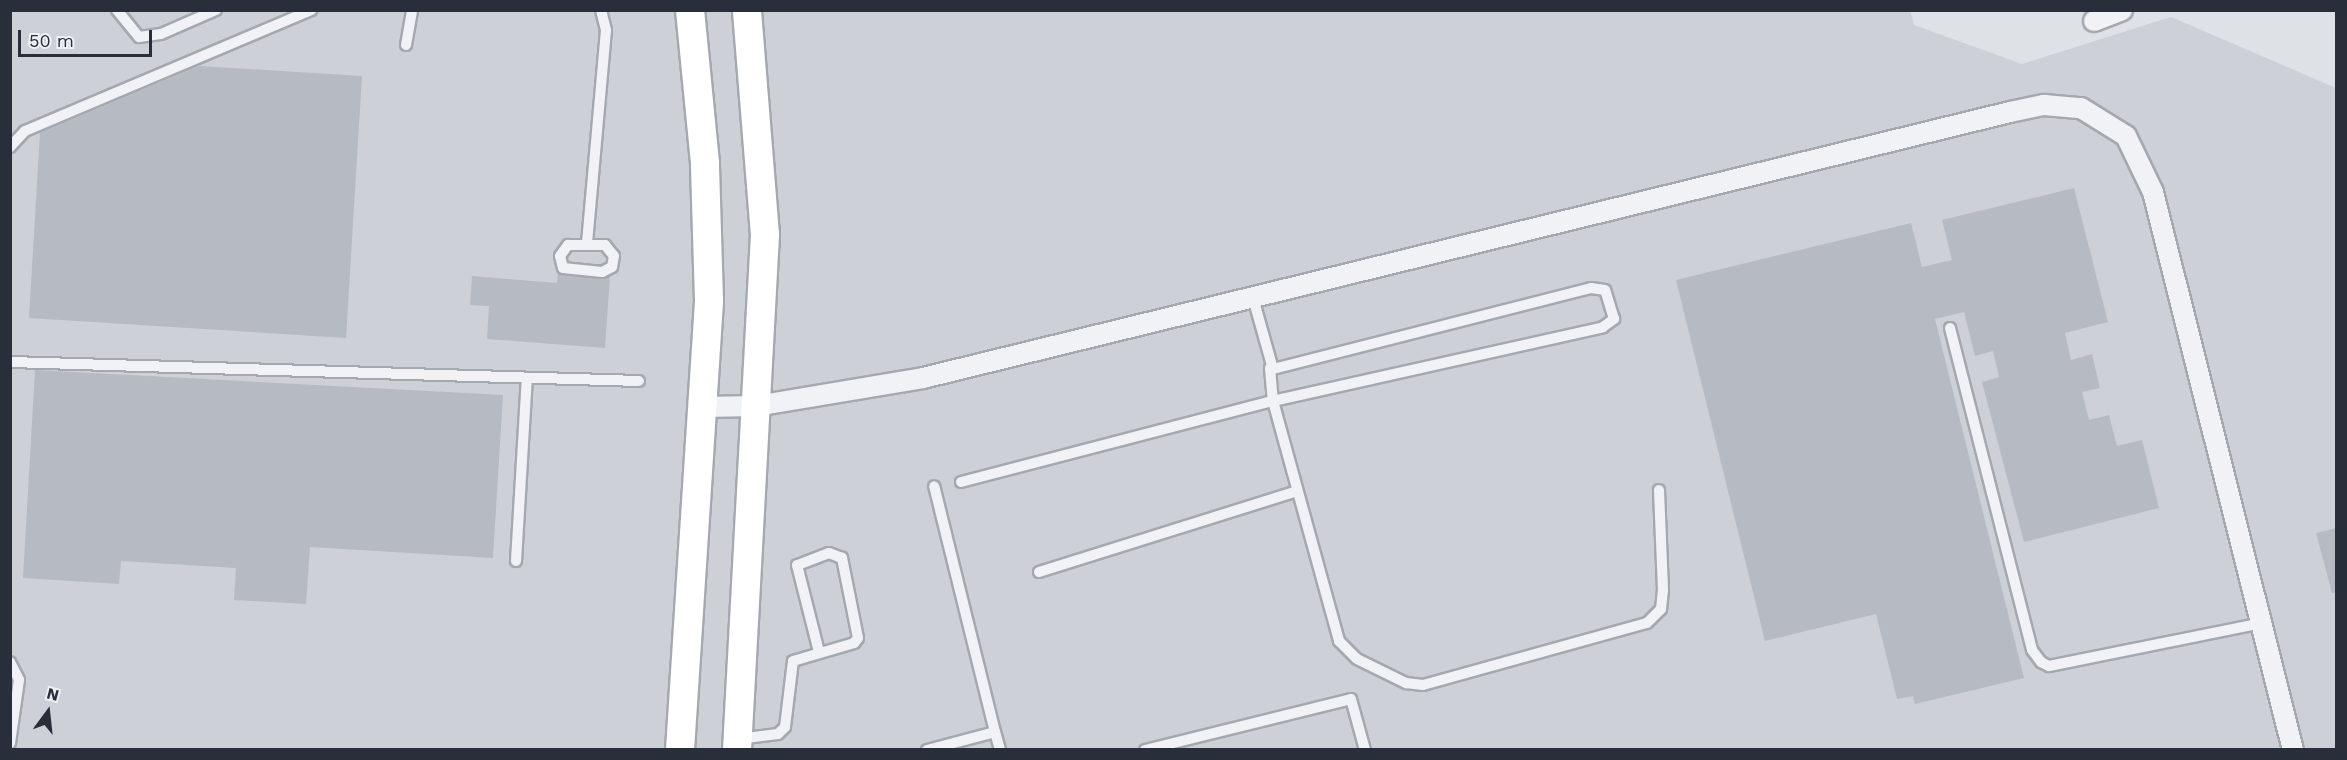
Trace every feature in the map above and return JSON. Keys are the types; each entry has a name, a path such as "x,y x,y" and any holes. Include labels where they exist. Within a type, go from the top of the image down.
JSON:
{"street":[{"path":"680,750 709,301 705,163 690,10"},
{"path":"737,744 765,235 747,10"},
{"path":"2094,21 2122,10"},
{"path":"703,407 756,406 923,378 2010,111 2044,105 2081,108 2126,135 2144,165 2293,750"}],"lane":[{"path":"117,10 139,37 161,34 216,10"},
{"path":"10,147 25,131 310,10"},
{"path":"406,45 412,10"},
{"path":"587,243 606,30 601,10"},
{"path":"587,243 611,250 609,270 571,271 560,265 565,247 587,243"},
{"path":"961,482 1273,401 1603,327 1614,319 1610,297 1591,288 1270,368"},
{"path":"1253,298 1270,368 1273,401 1339,641 1357,659 1388,676 1424,684 1647,623 1660,609 1663,590 1659,490"},
{"path":"1950,328 2032,650 2040,662 2049,666 2262,623"},
{"path":"10,362 639,381"},
{"path":"516,561 527,378"},
{"path":"934,486 1000,750"},
{"path":"1039,572 1297,491"},
{"path":"737,744 782,731 789,667 819,652 858,638 842,558 829,553 797,565 819,652"},
{"path":"10,662 19,680 10,743"},
{"path":"1144,750 1351,699 1365,750"},
{"path":"927,750 995,732"}],"shaded area":[{"path":"1910,10 1914,25 2022,64 2171,17 2336,88 2336,749 11,749 10,11"}],"building":[{"path":"199,66 362,76 346,338 29,318 40,133"},
{"path":"2074,188 2108,322 2065,333 2071,360 2092,354 2100,388 2082,392 2089,420 2109,415 2117,446 2142,440 2159,508 2024,542 1982,382 1999,377 1993,351 1975,356 1964,312 1935,319 2024,678 1915,704 1913,696 1897,699 1876,614 1765,641 1676,280 1911,223 1922,267 1952,260 1942,220"},
{"path":"558,273 610,276 605,348 487,339 489,306 470,305 472,276 557,283"},
{"path":"35,370 503,395 493,558 310,547 306,604 234,600 236,568 121,561 119,584 23,578"},
{"path":"2337,528 2337,592 2332,593 2316,533"}]}
